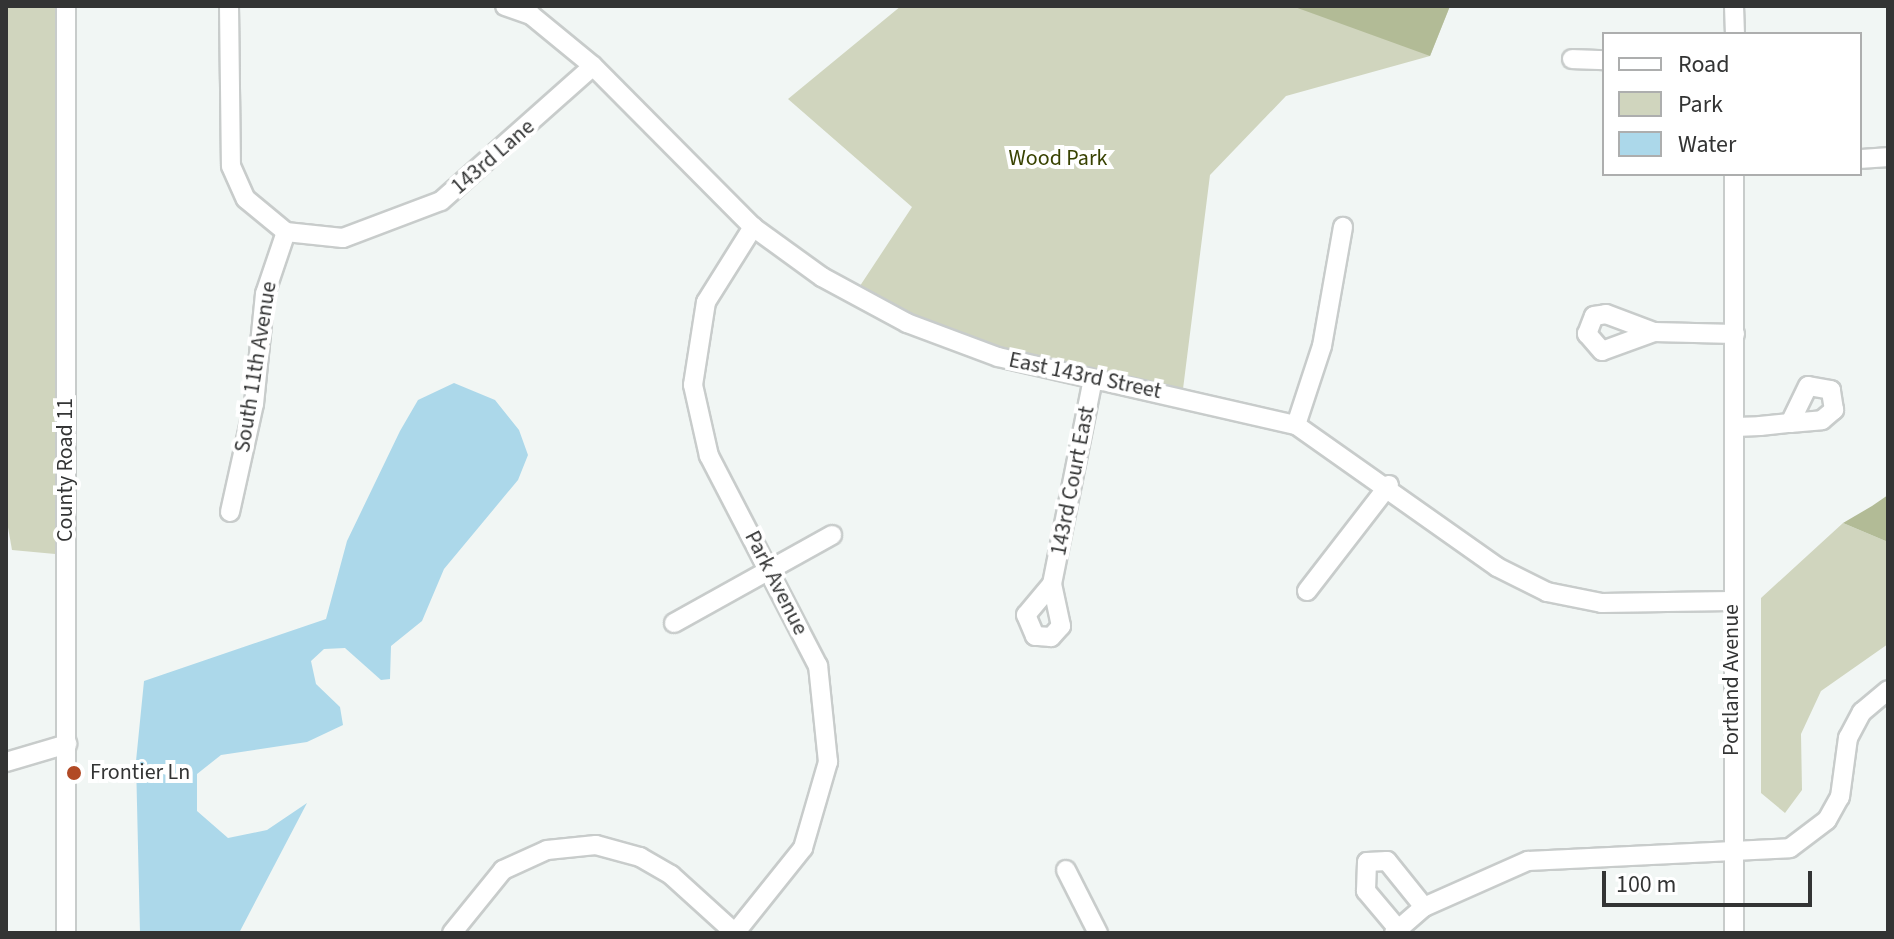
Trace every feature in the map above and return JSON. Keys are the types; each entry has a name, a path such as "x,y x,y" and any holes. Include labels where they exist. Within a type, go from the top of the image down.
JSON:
{"street":[{"name":"County Road 11","path":"66,6 66,933"},
{"path":"229,6 231,166 246,199 286,232"},
{"name":"East 143rd Street","path":"505,6 533,10 753,227 822,277 907,323 998,357 1296,425 1389,485 1497,567 1547,592 1602,603 1731,601"},
{"path":"1734,6 1735,32"},
{"path":"1572,59 1602,60"},
{"name":"143rd Lane","path":"286,232 343,238 441,201 593,66"},
{"path":"1862,159 1888,157"},
{"name":"Portland Avenue","path":"1734,176 1735,427 1731,601 1734,933"},
{"name":"Park Avenue","path":"735,933 803,848 828,762 818,666 771,569 709,456 693,385 706,302 753,227"},
{"path":"1296,425 1322,346 1343,227"},
{"name":"South 11th Avenue","path":"230,512 254,404 265,294 286,232"},
{"path":"1654,332 1735,334"},
{"name":"143rd Court East","path":"1052,584 1093,379"},
{"path":"1735,427 1790,423"},
{"path":"1307,591 1389,485"},
{"path":"674,623 832,535"},
{"path":"1424,907 1387,861 1367,862 1366,891 1396,931 1424,907 1528,861 1592,853 1735,852 1790,848 1811,837 1840,797 1848,738 1862,712 1888,690"},
{"path":"6,762 67,744"},
{"path":"452,933 503,870 547,850 596,845 640,857 671,875 735,933"},
{"path":"1066,870 1098,933"}],"green space":[{"path":"6,6 66,6 66,555 12,550 6,516"},
{"name":"Wood Park","path":"901,6 1450,6 1430,56 1286,96 1210,175 1182,397 998,357 854,295 912,207 788,99"},
{"path":"1292,6 1450,6 1430,56"},
{"path":"1888,495 1888,542 1843,523 1872,506"},
{"path":"1843,523 1888,542 1888,644 1821,691 1801,734 1802,790 1785,813 1761,793 1761,598"}],"water":[{"path":"454,383 495,400 519,430 528,455 518,480 444,569 422,621 391,646 390,679 381,680 345,648 324,649 311,661 316,684 340,707 343,725 307,742 221,755 197,774 197,811 228,838 267,830 307,803 239,933 140,933 136,761 144,681 326,619 347,541 400,431 418,400"}],"place":[{"name":"Frontier Ln","path":"74,773"}]}
